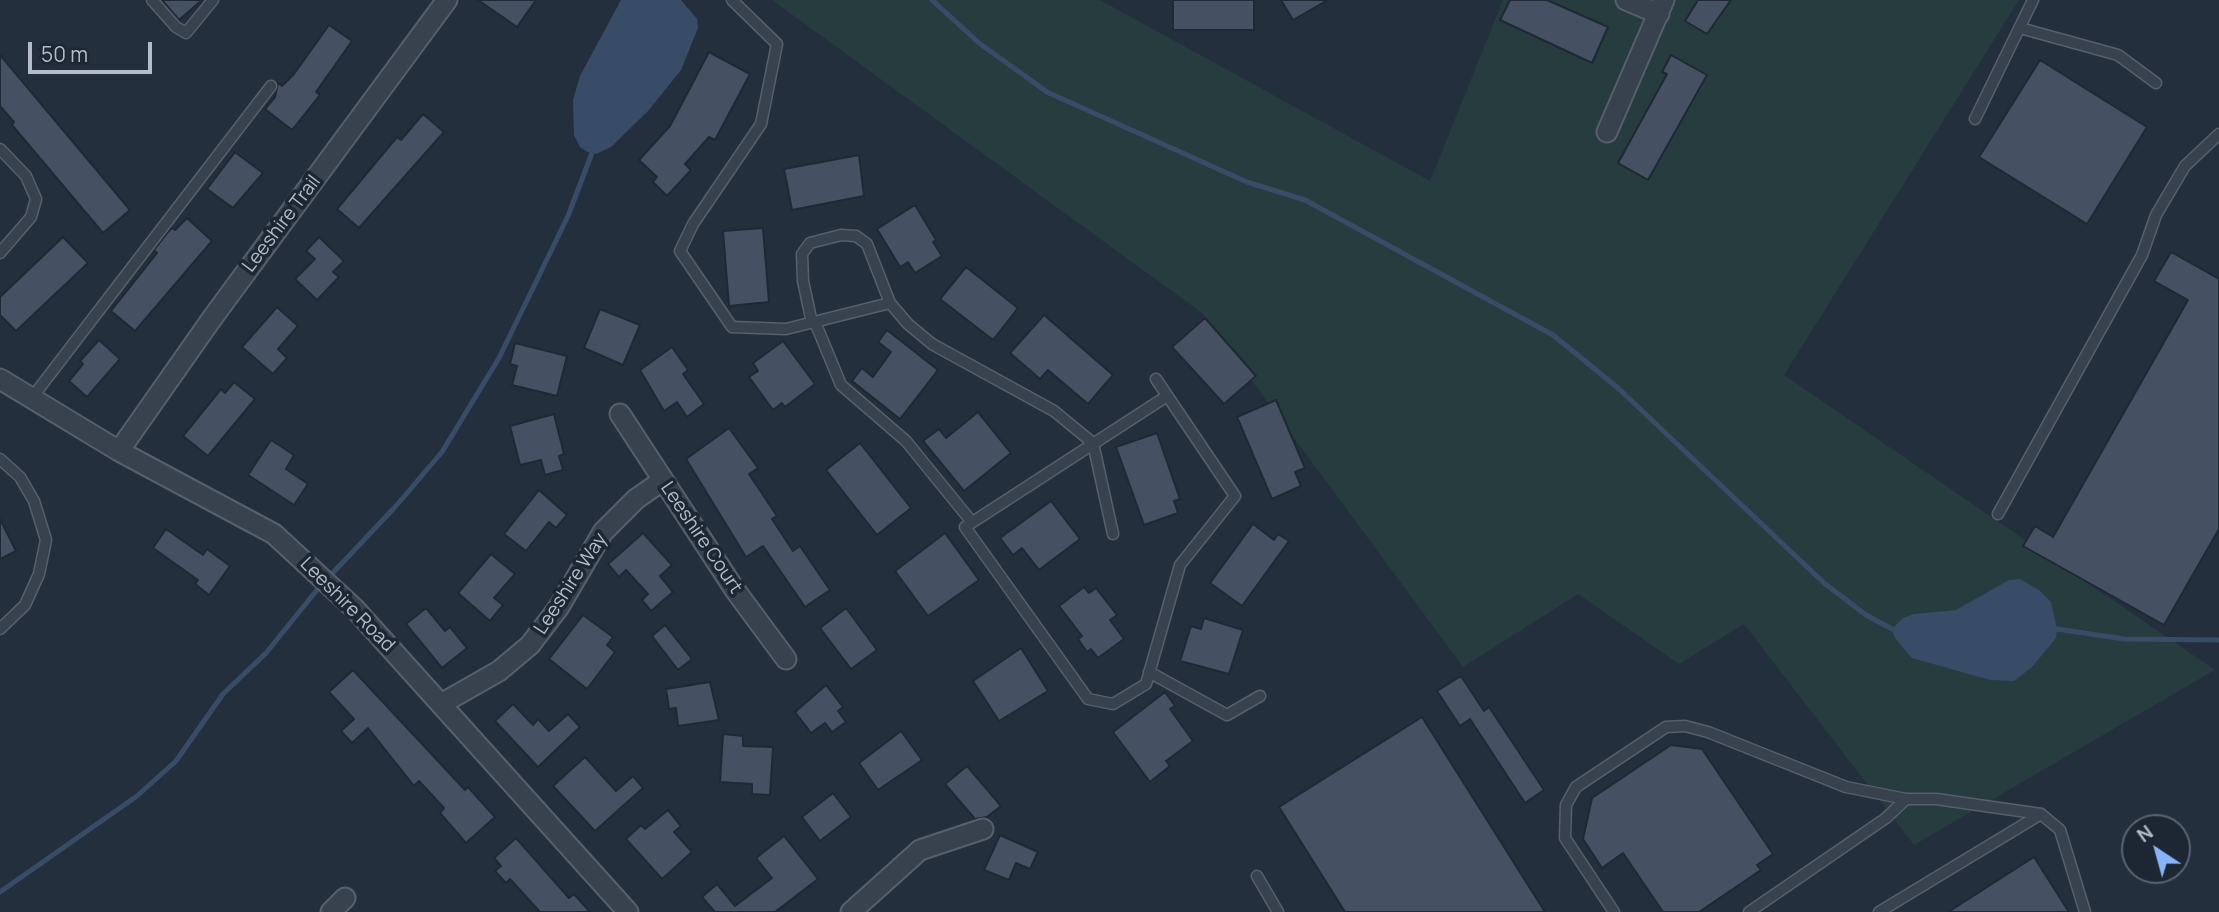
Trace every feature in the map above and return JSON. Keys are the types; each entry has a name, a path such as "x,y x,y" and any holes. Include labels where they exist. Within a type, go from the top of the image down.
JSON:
{"street":[{"name":"Leeshire Trail","path":"119,451 213,317 447,0"},
{"path":"1607,132 1662,7 1626,0"},
{"name":"Leeshire Road","path":"0,379 119,451 274,534 355,609 628,912"},
{"name":"Leeshire Court","path":"620,414 662,481 786,659"},
{"name":"Leeshire Way","path":"441,704 499,671 530,645 559,607 603,532 636,499 662,481"},
{"path":"851,912 920,850 983,829"}],"lane":[{"path":"152,0 176,27 186,33 207,2"},
{"path":"732,0 777,44 761,124 693,224 680,251 733,327 786,329 890,303"},
{"path":"1975,118 2033,0"},
{"path":"2020,28 2119,55 2156,83"},
{"path":"31,399 271,86"},
{"path":"1998,514 2142,255 2156,215 2185,166 2219,134"},
{"path":"0,149 26,176 36,200 31,217 0,253"},
{"path":"1113,534 1093,443 1054,411 932,344 890,303 867,244 856,236 841,235 810,243 802,254 803,281 813,323 841,385 851,397 906,441 968,524 1088,699 1113,704 1146,684 1180,565 1235,496 1156,379"},
{"path":"968,524 1167,396"},
{"path":"0,459 20,477 34,500 46,540 39,574 26,605 0,629"},
{"path":"1149,672 1227,715 1260,696"},
{"path":"1614,912 1565,838 1566,805 1576,787 1665,727 1685,726 1846,787 1906,799 1936,799 2041,814 2060,830 2085,912"},
{"path":"1749,912 1886,818 1906,799"},
{"path":"1879,912 2041,814"},
{"path":"1257,876 1278,912"}],"green space":[{"path":"772,0 1100,0 1430,181 1503,0 2019,0 1784,375 2215,670 1914,845 1744,624 1679,664 1578,594 1463,667 1202,313"}],"water":[{"path":"621,0 681,0 697,19 698,28 681,70 648,111 611,147 596,154 580,147 574,135 573,100 580,76"},
{"path":"2020,579 2039,590 2051,602 2057,629 2056,638 2032,667 2014,681 1990,680 1912,658 1895,638 1892,629 1903,618 1914,614 1956,610 2009,580"}],"building":[{"path":"162,0 202,0 179,20"},
{"path":"478,0 536,0 517,27"},
{"path":"1173,0 1254,0 1254,30 1173,30"},
{"path":"1281,0 1328,0 1293,20"},
{"path":"1510,0 1547,0 1608,27 1592,63 1500,20"},
{"path":"1698,0 1731,0 1707,34 1685,21"},
{"path":"329,25 352,41 316,92 320,95 292,130 265,109 275,97 278,83 282,86 294,74"},
{"path":"709,52 750,74 715,140 709,137 685,164 691,170 667,196 653,182 657,177 639,160 670,126"},
{"path":"0,55 130,210 103,233 12,125 14,122 0,106"},
{"path":"1671,55 1707,75 1648,180 1618,163 1667,74 1662,72"},
{"path":"2040,60 2147,127 2087,224 1979,157"},
{"path":"423,114 444,132 359,228 337,209 397,137 401,140"},
{"path":"235,152 263,173 233,208 207,189"},
{"path":"859,155 864,196 792,210 784,169"},
{"path":"915,205 936,240 933,242 942,256 915,273 908,262 900,267 877,229"},
{"path":"187,218 212,241 135,331 111,311 157,253 154,250 168,232 172,228 175,230"},
{"path":"763,228 769,302 729,306 723,231"},
{"path":"63,237 88,263 16,331 0,315 0,297"},
{"path":"319,237 344,261 333,272 339,277 317,300 295,279 315,259 306,251"},
{"path":"2171,252 2219,279 2219,529 2164,625 2023,546 2035,526 2053,537 2188,300 2154,281"},
{"path":"966,267 1018,308 993,340 940,299"},
{"path":"277,307 298,326 278,349 287,358 273,374 242,347"},
{"path":"600,309 640,325 623,365 584,348"},
{"path":"1044,315 1113,375 1088,404 1048,370 1040,379 1010,353"},
{"path":"1205,318 1256,376 1224,404 1172,347"},
{"path":"887,330 938,370 900,419 852,381 862,368 873,377 891,352 878,342"},
{"path":"99,340 120,359 87,397 69,381 83,364 80,361"},
{"path":"783,341 815,384 785,407 782,403 773,410 749,377 758,371 753,363"},
{"path":"515,343 567,356 557,396 512,385 517,366 510,364"},
{"path":"672,347 688,370 683,374 704,404 687,417 677,402 664,411 640,370"},
{"path":"234,382 255,399 208,456 183,436 221,389 225,393"},
{"path":"1276,400 1305,468 1295,472 1301,486 1272,499 1237,417"},
{"path":"978,412 1011,453 964,491 923,441 939,429 946,438"},
{"path":"554,414 564,454 559,456 563,470 545,475 541,460 520,465 510,426"},
{"path":"729,428 758,468 749,474 777,516 772,519 793,551 800,546 830,590 805,607 763,546 746,557 686,459"},
{"path":"1157,433 1180,499 1174,501 1178,513 1144,525 1116,447"},
{"path":"271,440 294,455 286,469 308,484 294,505 248,475"},
{"path":"860,443 911,508 877,535 826,470"},
{"path":"539,490 567,515 556,528 549,522 526,551 504,534"},
{"path":"1051,501 1080,539 1039,570 1022,548 1013,555 1000,538"},
{"path":"0,519 16,551 0,559"},
{"path":"1253,524 1274,540 1278,534 1289,541 1242,606 1210,583"},
{"path":"166,529 203,555 207,549 230,566 209,595 195,584 198,580 153,548"},
{"path":"643,533 672,565 660,576 673,592 651,611 642,600 648,594 626,570 619,577 608,564"},
{"path":"945,533 979,580 928,616 895,571"},
{"path":"491,554 515,574 494,598 503,605 490,621 458,593"},
{"path":"1084,587 1089,593 1096,588 1117,615 1110,620 1124,639 1098,658 1091,649 1087,652 1078,639 1082,636 1059,606"},
{"path":"426,608 445,631 450,627 467,648 442,668 406,624"},
{"path":"846,608 877,650 851,669 820,628"},
{"path":"583,615 613,637 607,645 615,652 587,689 549,659"},
{"path":"1204,618 1243,630 1229,674 1180,661 1191,626 1201,629"},
{"path":"665,625 692,659 678,670 652,636"},
{"path":"1021,648 1048,691 999,721 973,681"},
{"path":"353,670 465,790 468,787 495,817 466,843 440,813 444,808 419,781 414,786 368,728 352,743 341,731 354,719 329,692"},
{"path":"1461,676 1484,711 1489,707 1544,790 1525,803 1470,719 1460,726 1437,691"},
{"path":"710,682 719,720 678,726 676,708 669,709 666,689"},
{"path":"826,685 843,707 838,711 846,722 832,732 825,723 811,733 795,712"},
{"path":"1165,692 1175,706 1170,709 1193,741 1166,761 1170,766 1150,782 1113,732"},
{"path":"513,704 533,725 538,719 549,731 568,714 580,727 538,767 495,721"},
{"path":"1422,717 1545,912 1345,912 1279,807"},
{"path":"901,731 922,760 878,790 859,763"},
{"path":"723,734 743,736 743,746 773,747 770,795 752,794 752,784 720,782"},
{"path":"1671,745 1702,749 1773,854 1757,865 1761,870 1699,912 1663,912 1623,853 1602,868 1583,839 1592,798"},
{"path":"585,757 616,791 633,776 643,788 595,831 553,786"},
{"path":"967,766 1001,806 987,817 975,819 945,784"},
{"path":"833,793 851,817 820,841 802,817"},
{"path":"668,810 681,826 674,832 692,852 662,879 626,839 641,825 645,829"},
{"path":"1000,835 1038,852 1030,869 1016,863 1009,880 984,870"},
{"path":"784,836 818,879 775,912 715,912 702,897 717,884 735,906 772,878 756,858"},
{"path":"516,838 569,898 574,894 590,912 540,912 510,879 506,883 495,871 501,866 494,858"},
{"path":"2034,857 2069,912 1948,912"}],"waterway":[{"path":"932,0 979,43 1047,92 1247,182 1305,200 1553,335 1618,388 1824,583 1866,615 1892,629"},
{"path":"328,578 396,506 442,452 499,358 568,216 592,153"},
{"path":"0,892 137,796 176,761 223,694 266,653 321,585"},
{"path":"2057,629 2124,639 2219,640"}]}
